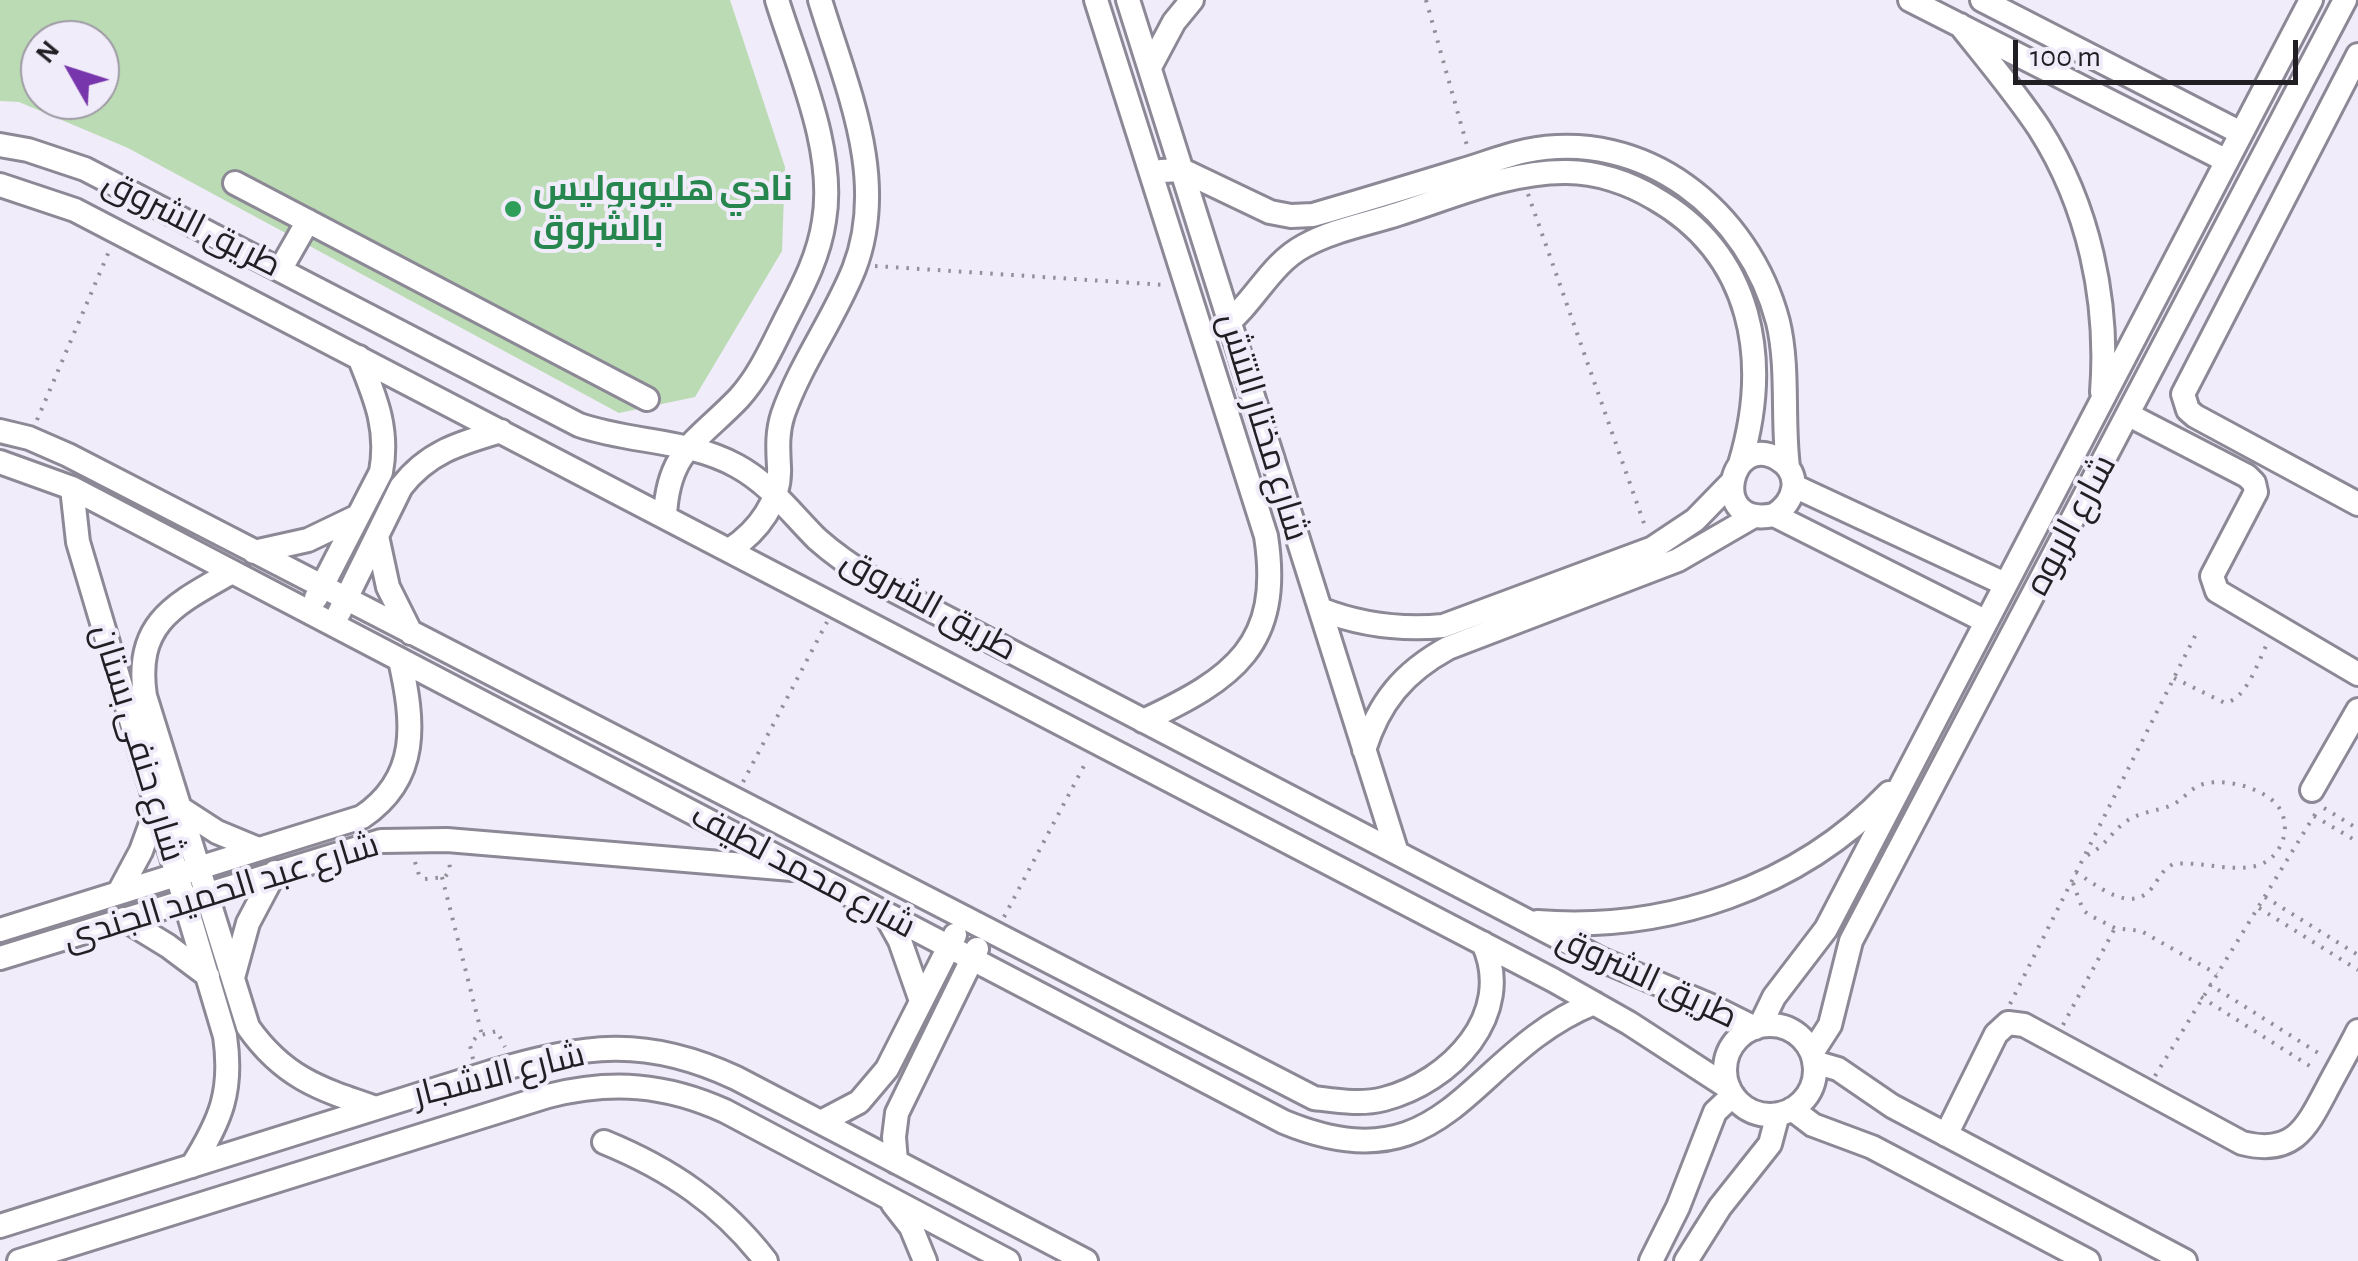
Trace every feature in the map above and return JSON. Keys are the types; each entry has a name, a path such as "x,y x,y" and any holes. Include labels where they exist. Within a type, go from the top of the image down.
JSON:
{"street":[{"path":"665,516 673,472 687,447 742,395 758,372 810,272 824,220 825,166 820,140 777,0"},
{"path":"731,549 754,531 775,494 780,471 778,432 783,413 856,265 868,203 863,140 820,0"},
{"name":"شارع مختار التتش","path":"1097,0 1260,514 1271,568 1268,601 1258,632 1241,660 1217,683 1143,721"},
{"name":"شارع مختار التتش","path":"1128,0 1397,853"},
{"path":"1150,67 1174,22 1192,0"},
{"path":"1910,0 2227,162"},
{"path":"1982,0 2241,133"},
{"name":"شارع الربوه","path":"1758,1027 1774,997 1826,929 2311,0"},
{"name":"شارع الربوه","path":"1813,1058 1830,1025 1851,941 2130,415 2344,0"},
{"path":"1960,25 2042,132 2076,205 2091,252 2102,313 2101,400"},
{"path":"2358,55 2183,394 2188,410 2195,416 2358,504"},
{"name":"طريق الشروق","path":"0,144 84,169 579,425 634,440 687,447 734,464 775,494 818,540 874,580 1602,960 1758,1027"},
{"path":"1153,178 1172,168 1182,170 1270,212 1313,215 1526,151 1569,148 1612,153 1652,166 1690,188 1722,215 1748,249 1768,287 1779,328 1791,477 1784,509 1678,560 1448,648 1403,679 1385,700 1364,750"},
{"path":"1202,332 1220,329 1230,321 1284,260 1319,238 1522,176 1569,172 1605,177 1640,189 1672,208 1700,232 1723,260 1740,293 1751,328 1755,366 1752,415 1736,474 1736,504 1986,621"},
{"path":"235,182 647,399"},
{"name":"طريق الشروق","path":"0,185 75,210 731,549 1594,1003 1731,1091"},
{"path":"280,270 308,221"},
{"path":"309,612 381,472 384,426 359,357"},
{"path":"2130,415 2251,479 2256,492 2212,576 2217,591 2358,674"},
{"name":"شارع محمد لطيف","path":"0,431 29,438 254,552 1314,1098 1347,1103 1380,1100 1412,1090 1441,1073 1465,1050 1483,1024 1491,994 1491,967 1483,943"},
{"path":"333,625 401,487 415,469 453,445 501,431"},
{"path":"1320,609 1380,626 1443,626 1653,548 1695,520 1759,454 1770,455 1791,477 2005,584"},
{"name":"شارع محمد لطيف","path":"0,462 72,488 1284,1122 1318,1136 1354,1142 1391,1139 1426,1128 1460,1104 1534,1035 1594,1003"},
{"path":"2059,480 2087,495"},
{"name":"شارع حنفى بستان","path":"72,488 78,542 196,896 233,977 248,1028 282,1067 305,1082 376,1108"},
{"path":"1260,514 1288,508"},
{"path":"254,552 308,540 358,516"},
{"path":"377,536 388,587 411,633"},
{"name":"شارع حنفى بستان","path":"168,807 141,674 144,650 153,629 168,611 232,572"},
{"name":"شارع عبد الحميد الجندى","path":"0,930 362,817 381,804 406,765 406,687 400,660"},
{"path":"2312,790 2358,710"},
{"path":"1526,921 1610,923 1680,912 1734,896 1832,842 1905,776"},
{"path":"119,892 168,807 258,849"},
{"name":"شارع عبد الحميد الجندى","path":"0,958 381,840 447,840 802,870"},
{"path":"233,977 248,923 274,872"},
{"name":"شارع حنفى بستان","path":"192,1166 212,1134 228,1086 225,1036 208,977 196,896"},
{"path":"885,914 922,1000"},
{"path":"822,1122 841,1114 874,1086 887,1069 963,918"},
{"path":"124,919 208,977"},
{"path":"1826,929 1851,941"},
{"path":"896,1162 897,1113 972,959 991,932"},
{"path":"1946,1136 1996,1034 2008,1023 2024,1025 2242,1142 2260,1147 2278,1146 2295,1138 2308,1124 2358,1032"},
{"path":"2087,1261 1872,1147 1785,1112 1752,1111 1731,1091 1726,1064 1735,1042 1758,1027 1772,1025 1796,1033 1813,1058 1838,1069 1877,1097 2185,1261"},
{"name":"شارع الاشجار","path":"0,1226 494,1071 584,1050 624,1047 700,1061 1086,1261"},
{"path":"1686,1261 1720,1207 1770,1144 1785,1112 1811,1089 1813,1058"},
{"path":"494,1071 502,1110"},
{"name":"شارع الاشجار","path":"19,1261 502,1110 584,1087 620,1084 692,1096 725,1111 888,1198 979,1254 1008,1261"},
{"path":"1650,1261 1678,1207 1715,1112 1731,1091"},
{"path":"604,1142 681,1179 725,1214 766,1261"},
{"path":"888,1198 910,1227 926,1261"}],"path":[{"path":"1426,0 1473,167"},
{"path":"1522,176 1653,548"},
{"path":"29,438 117,232"},
{"path":"856,265 1187,286"},
{"path":"734,800 836,605"},
{"path":"2174,678 2226,703 2236,701 2276,626"},
{"path":"2008,1023 2007,1009 2196,634"},
{"path":"991,932 1097,742"},
{"path":"2076,872 2119,898 2132,899 2145,894 2164,869 2173,864 2259,865 2282,846 2286,831 2275,803 2247,788 2231,784 2198,786 2178,802 2126,821 2110,840 2084,857"},
{"path":"2146,1091 2320,806 2358,828"},
{"path":"2314,816 2358,842"},
{"path":"409,838 421,877 442,877 450,870 447,840"},
{"path":"442,877 482,1035"},
{"path":"2072,882 2083,910 2115,928 2141,930 2218,974"},
{"path":"2266,897 2358,956"},
{"path":"2258,908 2358,970"},
{"path":"2054,1041 2115,928"},
{"path":"2209,984 2336,1073"},
{"path":"2202,998 2336,1073"},
{"path":"495,1031 501,1034 494,1071 470,1045 495,1031"}],"green space":[{"name":"نادي هليوبوليس بالشروق","path":"0,0 730,0 785,167 782,251 695,397 619,413 128,148 62,120 120,120 120,20 20,20 19,102 0,101"}],"place":[{"name":"نادي هليوبوليس بالشروق","path":"513,209"}]}
